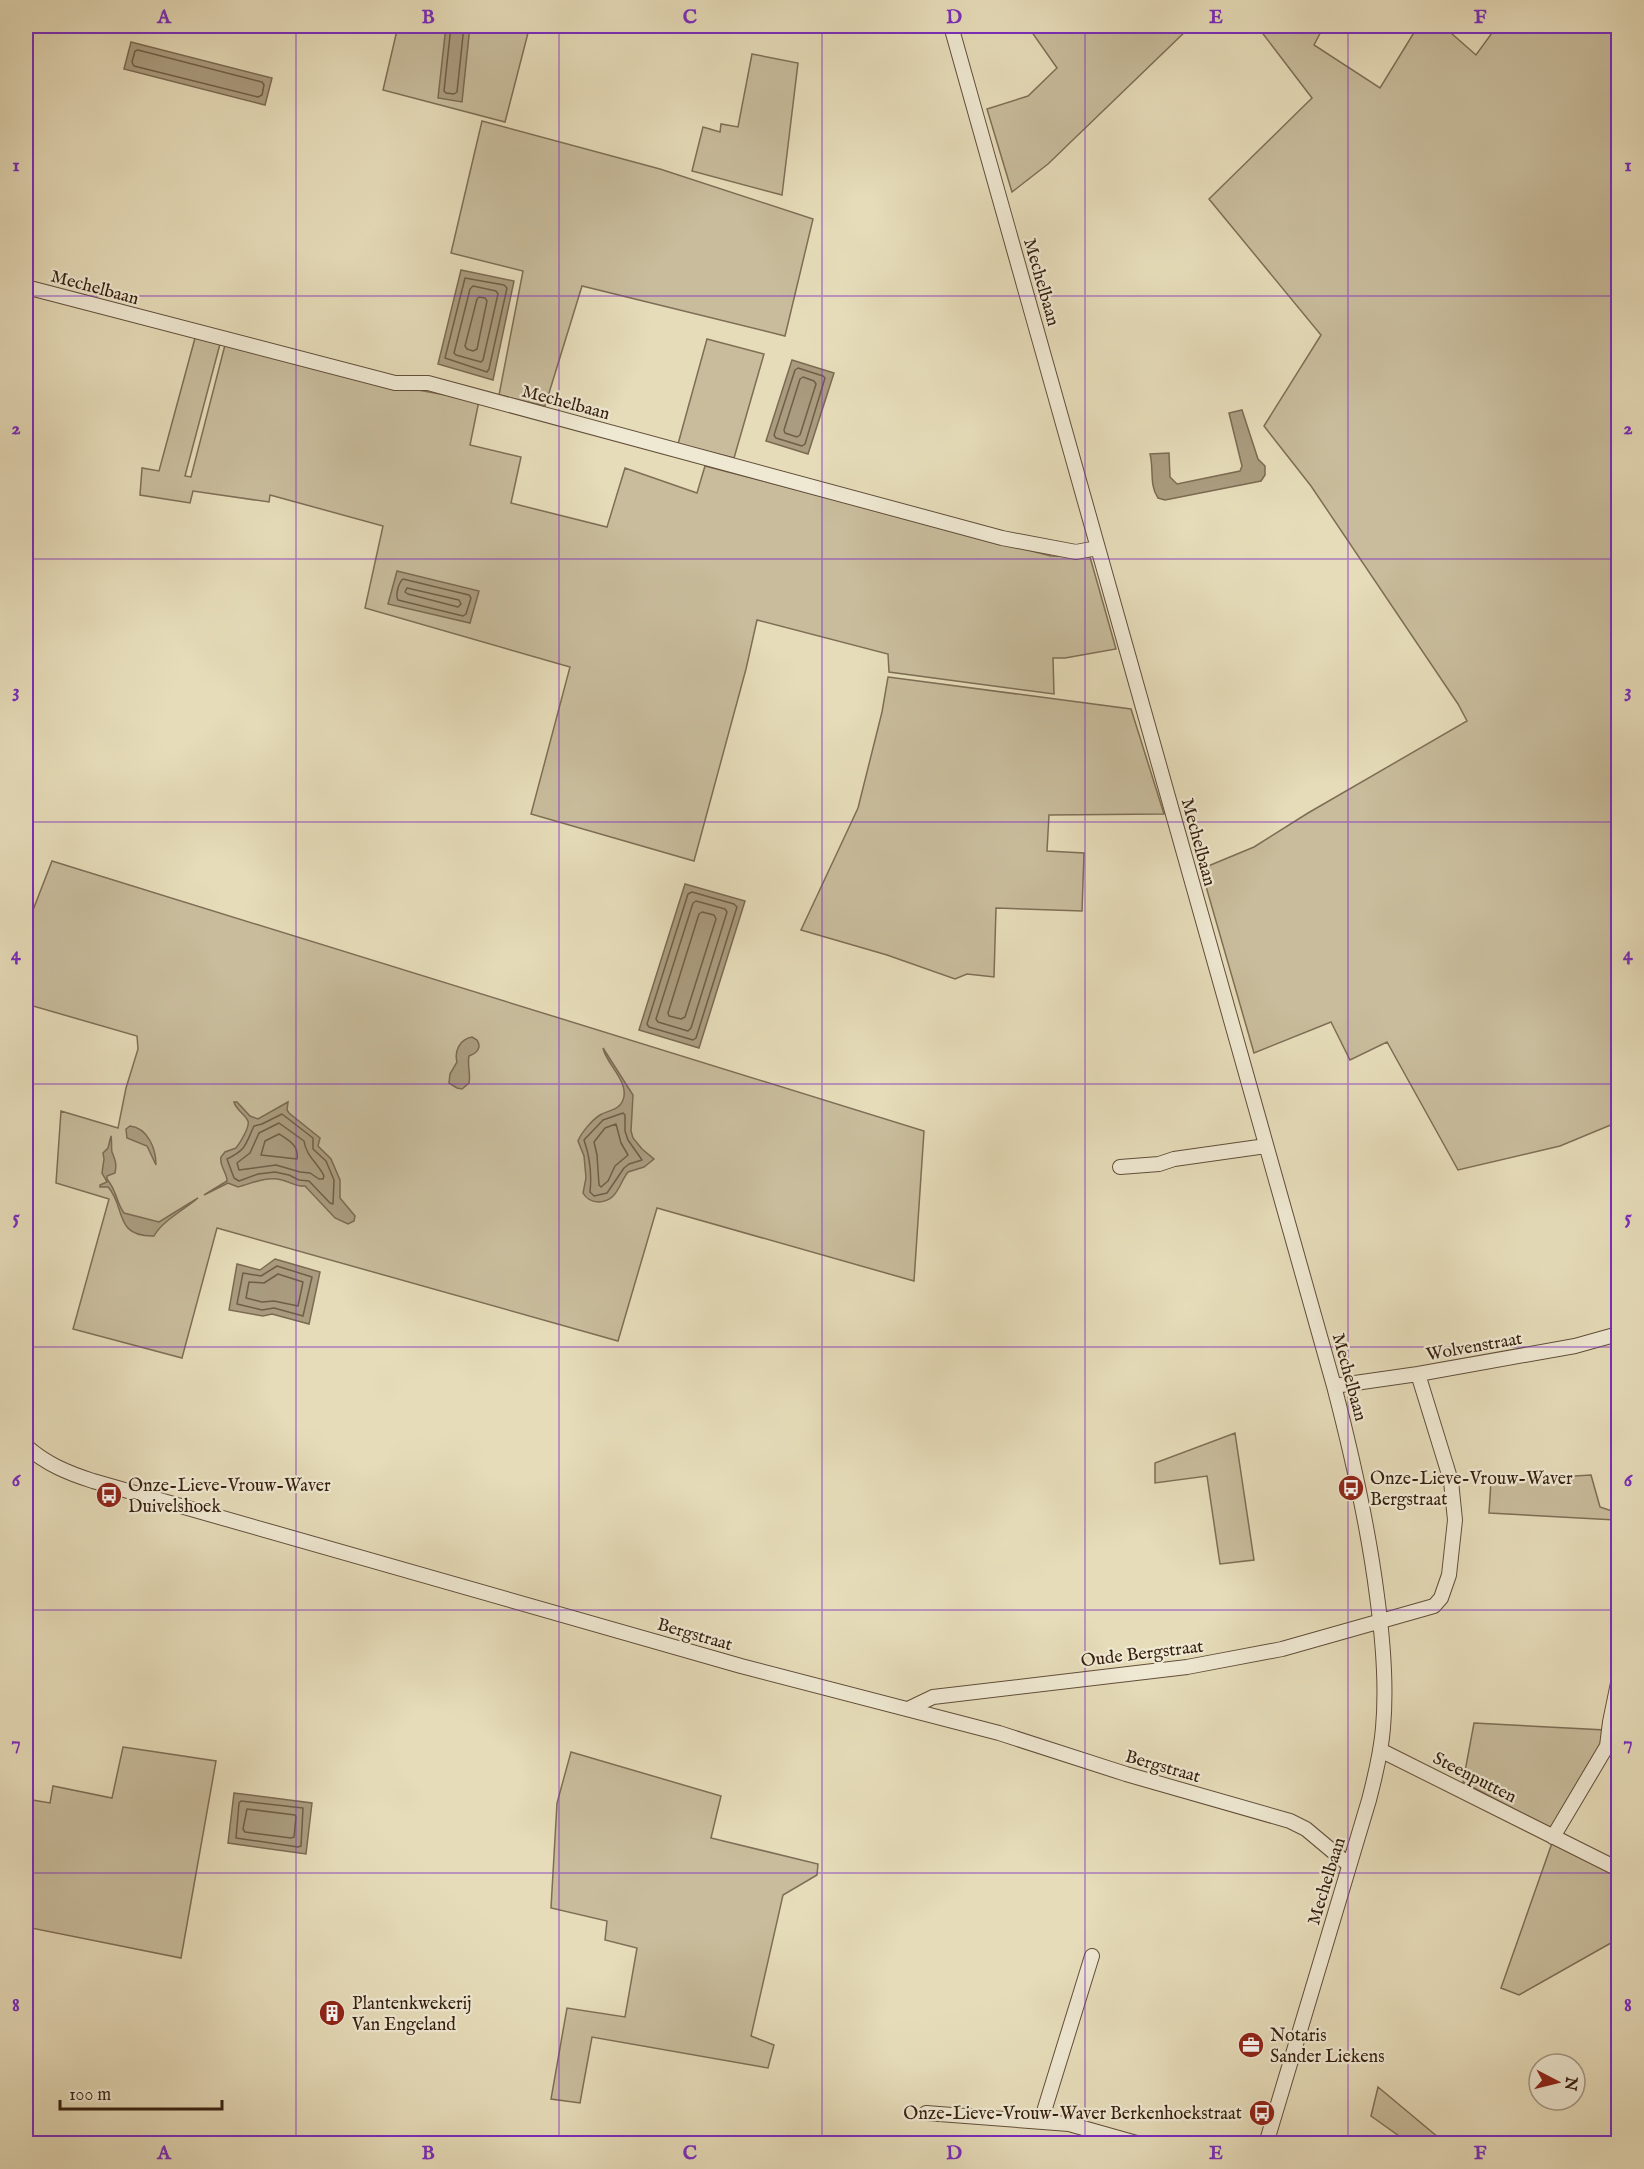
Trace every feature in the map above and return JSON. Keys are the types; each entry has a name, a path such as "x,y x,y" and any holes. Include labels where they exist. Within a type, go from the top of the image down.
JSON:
{"street":[{"name":"Mechelbaan","path":"951,26 1096,548 1334,1386 1370,1544 1380,1622 1385,1689 1380,1750 1369,1800 1266,2144"},
{"name":"Mechelbaan","path":"26,287 395,383 428,383 1002,538 1076,552 1096,548"},
{"path":"1120,1167 1159,1164 1174,1159 1266,1146"},
{"name":"Wolvenstraat","path":"1334,1386 1418,1374 1575,1346 1618,1334"},
{"path":"1380,1622 1434,1606 1441,1598 1449,1575 1455,1520 1451,1481 1418,1374"},
{"name":"Bergstraat","path":"28,1452 68,1473 93,1481 741,1666 999,1733 1126,1774 1290,1821 1306,1829 1349,1865"},
{"name":"Oude Bergstraat","path":"908,1709 933,1697 961,1692 1187,1667 1282,1649 1380,1622"},
{"path":"1553,1837 1607,1746 1618,1683"},
{"name":"Steenputten","path":"1380,1750 1618,1869"},
{"path":"1041,2121 1092,1956"},
{"path":"926,2113 1069,2124 1140,2144"}],"shaded area":[{"path":"398,26 502,26 528,33 505,122 383,90"},
{"path":"1037,26 1191,26 1048,164 1012,192 987,109 1028,96 1057,68 1031,31"},
{"path":"1257,26 1324,26 1314,45 1380,88 1418,26 1443,26 1476,55 1497,26 1618,26 1618,1122 1560,1146 1458,1170 1387,1042 1350,1060 1331,1022 1254,1053 1201,869 1254,847 1467,721 1458,704 1311,486 1264,426 1321,335 1209,199 1312,98"},
{"path":"752,54 798,63 782,195 692,171 703,127 720,132 721,124 738,127"},
{"path":"482,121 660,169 813,219 785,336 582,286 545,406 499,395 523,271 451,253"},
{"path":"195,338 220,344 185,476 191,477 225,345 388,388 418,390 479,401 470,445 521,457 511,503 607,527 625,468 697,493 705,466 1051,556 1090,557 1116,649 1053,658 1054,694 889,672 888,654 757,620 694,861 531,814 570,667 365,608 383,526 270,495 269,502 193,491 190,503 140,495 142,468 159,471"},
{"path":"707,339 764,354 734,458 678,444"},
{"path":"888,677 1131,709 1164,814 1049,815 1047,851 1084,853 1082,911 996,908 994,977 967,974 955,979 887,955 801,930 858,808 882,712"},
{"path":"52,861 924,1131 914,1281 657,1208 618,1341 217,1228 182,1358 73,1329 109,1199 56,1183 61,1111 118,1128 126,1088 138,1049 137,1036 26,1004 26,923 28,923"},
{"path":"1235,1433 1254,1560 1220,1564 1207,1476 1155,1483 1155,1463"},
{"path":"1591,1475 1600,1507 1615,1512 1615,1520 1489,1513 1491,1481"},
{"path":"1474,1723 1605,1730 1599,1751 1551,1829 1463,1782"},
{"path":"123,1747 216,1761 181,1958 26,1927 26,1799 50,1803 53,1786 112,1798"},
{"path":"571,1752 721,1796 711,1838 818,1864 817,1875 783,1895 751,2036 774,2045 768,2068 592,2037 580,2103 551,2099 567,2008 625,2017 637,1948 605,1940 607,1921 551,1908 557,1803"},
{"path":"1552,1843 1618,1875 1618,1939 1519,1995 1501,1988"},
{"path":"1378,2087 1445,2143 1409,2143 1371,2116"}],"water":[{"path":"446,26 470,26 462,102 438,98"},
{"path":"131,42 272,78 265,105 124,69"},
{"path":"461,270 514,281 493,380 438,364"},
{"path":"792,360 834,373 808,454 766,441"},
{"path":"1242,410 1258,459 1265,466 1265,475 1261,481 1165,500 1158,498 1154,488 1150,454 1169,453 1170,477 1177,484 1240,471 1242,466 1229,413"},
{"path":"397,571 479,591 470,623 388,604"},
{"path":"685,884 745,901 699,1048 639,1030"},
{"path":"472,1037 477,1040 479,1048 469,1056 469,1083 462,1089 457,1088 449,1083 450,1074 457,1062 456,1054 459,1046 464,1040"},
{"path":"603,1048 633,1095 631,1131 633,1138 654,1159 644,1167 628,1172 610,1198 594,1202 583,1193 586,1178 584,1156 578,1141 594,1120 621,1104 624,1093 621,1080"},
{"path":"234,1102 237,1102 250,1116 258,1119 288,1102 289,1113 320,1138 318,1146 331,1159 340,1180 340,1198 355,1216 354,1221 348,1224 335,1218 305,1186 282,1180 265,1179 238,1187 228,1183 204,1195 227,1181 221,1157 225,1152 236,1148 248,1127 248,1121"},
{"path":"130,1126 142,1131 150,1140 156,1165 147,1146 127,1138 126,1129"},
{"path":"111,1136 116,1170 115,1173 107,1176 107,1179 124,1213 159,1222 198,1198 168,1221 154,1236 141,1235 126,1226 108,1187 100,1187 107,1182 102,1173 103,1153 108,1148"},
{"path":"275,1259 320,1272 309,1324 272,1314 263,1316 229,1310 237,1264 260,1270"},
{"path":"234,1793 312,1803 306,1854 228,1843"}],"place":[{"name":"Onze-Lieve-Vrouw-Waver Bergstraat","path":"1351,1488"},
{"name":"Onze-Lieve-Vrouw-Waver Duivelshoek","path":"109,1495"},
{"name":"Plantenkwekerij Van Engeland","path":"332,2013"},
{"name":"Notaris Sander Liekens","path":"1251,2045"},
{"name":"Onze-Lieve-Vrouw-Waver Berkenhoekstraat","path":"1262,2113"}]}
